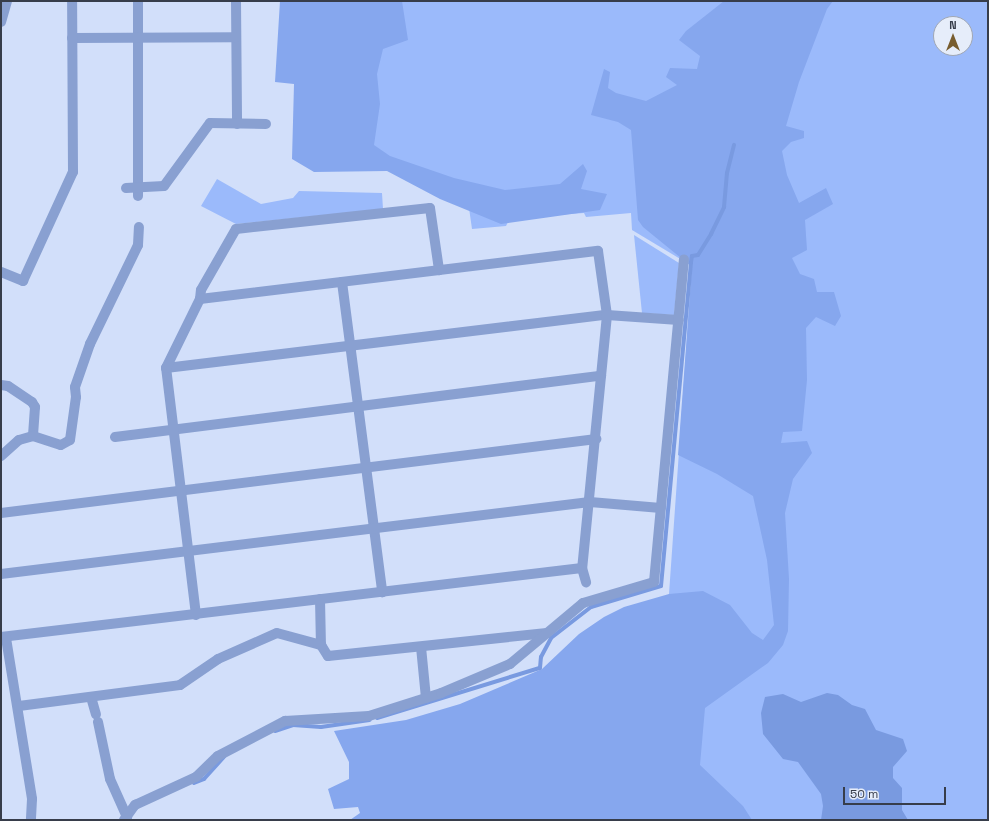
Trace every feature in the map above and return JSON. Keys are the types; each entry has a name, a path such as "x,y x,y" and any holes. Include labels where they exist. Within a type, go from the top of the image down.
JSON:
{"street":[{"path":"1,22 7,1"},
{"path":"1,272 23,281 74,179 72,1"},
{"path":"138,1 138,191"},
{"path":"236,1 237,124"},
{"path":"72,38 236,37"},
{"path":"126,188 138,191 164,186 210,123 266,124"},
{"path":"196,615 166,368 200,299 201,290 236,228 430,208 439,270"},
{"path":"1,456 19,440 33,436 61,445 73,440 76,397 75,386 90,344 138,245 139,227"},
{"path":"200,299 598,251 607,315 590,502 582,568 586,582"},
{"path":"126,818 135,805 196,777 218,756 285,721 369,716 426,698 510,664 589,598 654,582 684,259"},
{"path":"342,282 382,592"},
{"path":"166,368 607,315 678,320"},
{"path":"115,437 601,376"},
{"path":"1,385 8,386 32,402 34,407 33,436"},
{"path":"1,513 366,466 596,439"},
{"path":"1,574 590,502 661,508"},
{"path":"31,820 32,799 19,706 4,637 582,568"},
{"path":"320,599 321,645 328,656 547,633"},
{"path":"19,706 180,685 218,659 277,633 321,645"},
{"path":"421,647 426,698"},
{"path":"91,697 110,779 126,818"}],"shaded area":[{"path":"280,1 402,1 408,40 383,49 377,74 380,104 374,145 390,156 454,178 505,190 560,184 583,164 587,171 581,189 607,194 600,210 501,224 440,199 387,171 314,172 292,159 294,84 275,82"},
{"path":"313,1 988,1 988,820 724,820 632,690 669,594 692,266 632,230 631,213 586,217 584,213 510,218 506,226 472,229 468,201 384,163 308,162"},
{"path":"724,1 833,1 827,9 799,82 786,126 804,131 804,138 791,142 782,151 787,175 799,203 826,188 833,204 805,220 807,250 792,258 800,274 814,279 817,292 834,292 841,316 835,326 816,317 806,328 807,380 802,431 783,432 781,443 807,441 812,453 793,479 785,513 789,579 788,631 783,645 768,663 705,708 700,765 743,806 752,820 350,820 360,813 358,807 334,809 328,789 349,779 349,762 334,731 406,720 460,704 542,669 579,634 604,617 624,607 669,594 703,591 730,605 752,633 763,640 774,625 767,560 753,496 717,474 678,455 692,267 643,227 638,220 631,130 618,122 591,115 604,69 610,72 608,88 616,93 646,101 677,85 666,77 670,68 697,69 700,56 679,40 686,31"},
{"path":"217,179 261,204 293,198 299,191 382,193 383,209 236,224 201,206"},
{"path":"634,235 679,263 674,315 642,313"},
{"path":"827,693 838,695 852,705 865,709 876,730 903,739 907,751 893,767 893,778 902,788 902,810 908,820 821,820 823,806 821,794 798,762 783,759 763,734 761,713 765,697 783,694 801,702"}],"waterway":[{"path":"377,718 540,668 541,657 551,638 591,607 661,586 691,262 692,256 698,255 711,234 724,207 727,173 734,145"},
{"path":"275,731 293,725 321,727 370,720"},
{"path":"194,783 204,779 224,757"}]}
